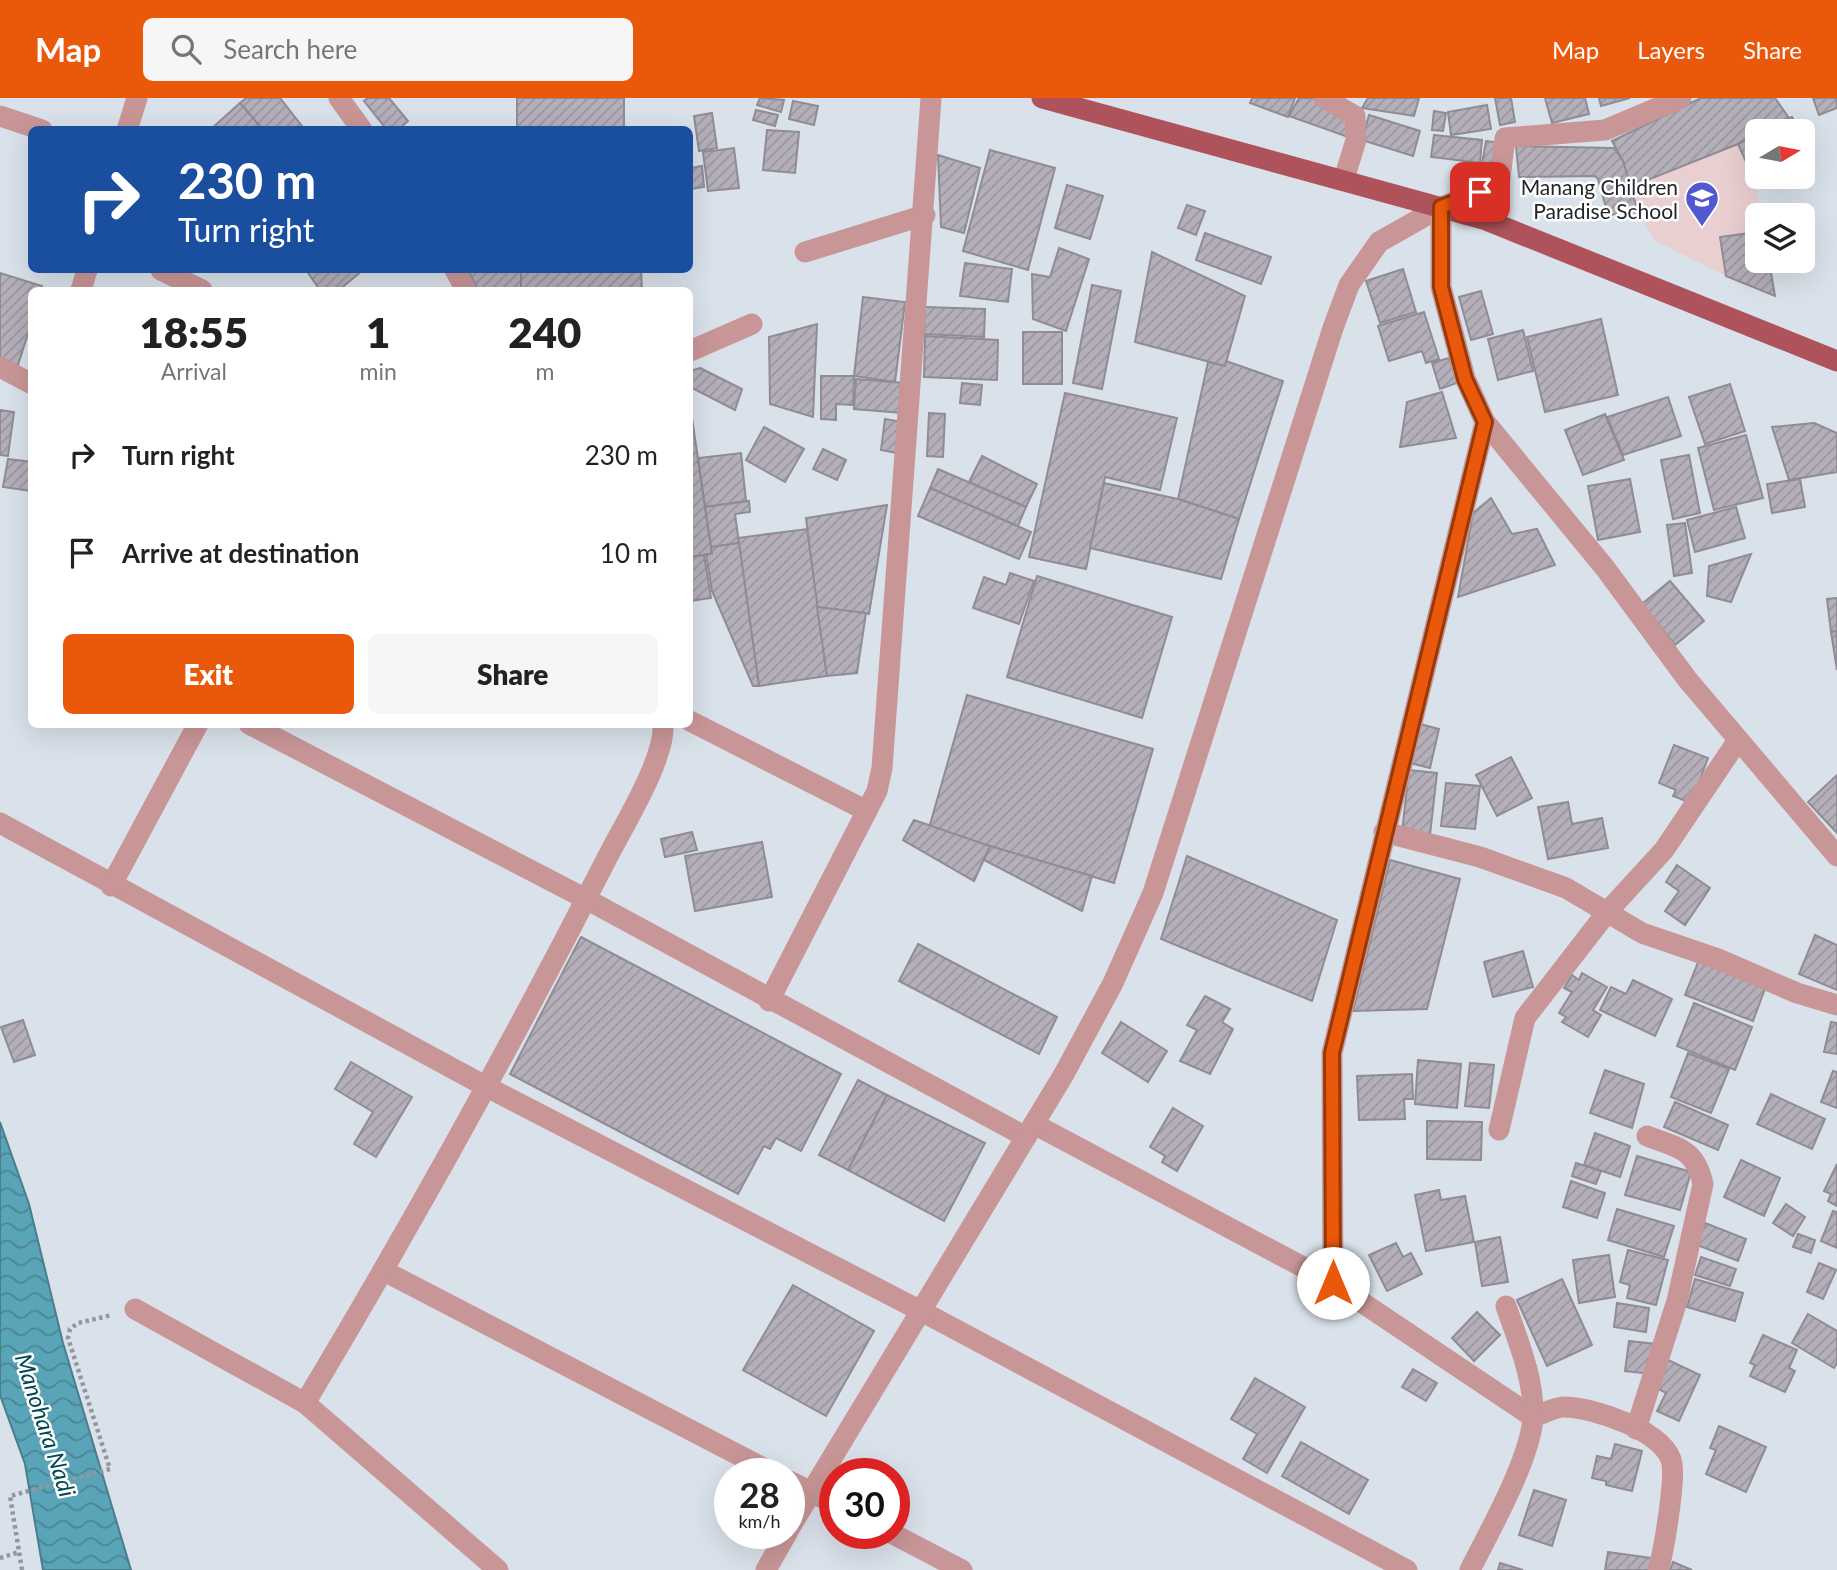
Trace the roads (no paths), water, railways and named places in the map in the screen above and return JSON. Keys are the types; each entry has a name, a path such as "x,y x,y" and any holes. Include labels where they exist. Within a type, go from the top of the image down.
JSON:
{"main road":[{"path":"1042,98 1486,219 1837,361"}],"street":[{"path":"128,126 137,98"},
{"path":"339,98 359,126"},
{"path":"769,1001 877,791 882,768 932,98"},
{"path":"1324,98 1355,116 1356,140 1343,179"},
{"path":"805,1502 1030,1131 1113,983 1153,893 1349,285 1379,242 1441,207 1499,185 1505,138 1605,130 1681,98"},
{"path":"0,116 30,126"},
{"path":"1441,207 1441,287 1465,379 1485,422 1605,568 1738,740 1837,856"},
{"path":"805,253 925,215"},
{"path":"167,273 196,287"},
{"path":"693,350 752,324"},
{"path":"0,367 28,382"},
{"path":"1333,1283 1332,1053 1485,422"},
{"path":"693,723 867,811"},
{"path":"111,886 196,728"},
{"path":"257,728 586,899 769,1001 1333,1283 1533,1417"},
{"path":"305,1403 384,1271 586,899 660,752 663,728"},
{"path":"1499,1129 1525,1018 1608,911 1664,850 1738,740"},
{"path":"0,823 111,886 485,1086 921,1311 1407,1570"},
{"path":"1384,832 1492,862 1566,888 1642,933 1718,959 1797,993 1837,1005"},
{"path":"1636,1429 1677,1301 1703,1184 1699,1166 1689,1152 1647,1136"},
{"path":"384,1271 744,1458"},
{"path":"1470,1570 1518,1472 1533,1417 1526,1365 1506,1306"},
{"path":"135,1309 305,1403 498,1570"},
{"path":"1533,1417 1562,1407 1605,1413 1655,1439 1672,1463 1658,1570"},
{"path":"805,1489 819,1496"},
{"path":"910,1543 962,1570"},
{"path":"766,1570 778,1549"}],"water":[{"name":"Manohara Nadi","path":"0,1122 29,1204 63,1343 131,1570 43,1570 25,1464 0,1395"}],"place":[{"name":"Manang Children Paradise School","path":"1702,228"}]}
